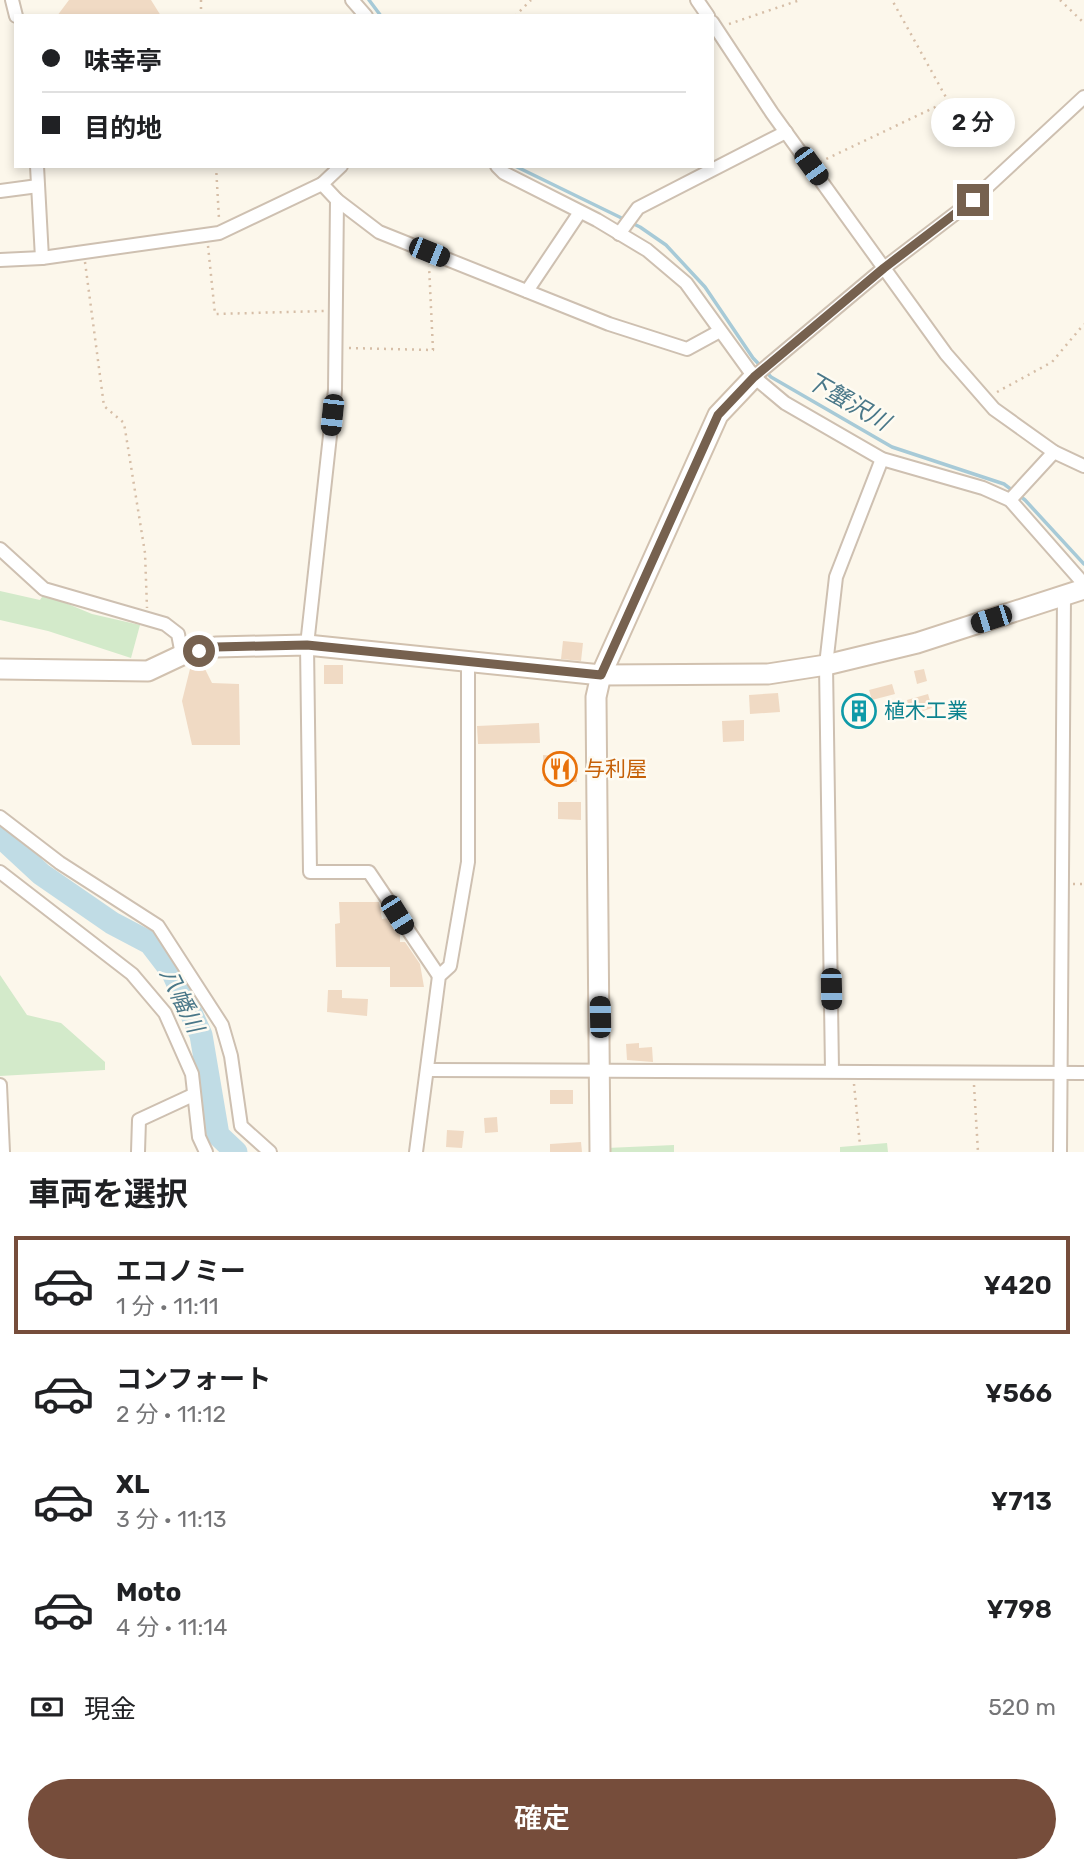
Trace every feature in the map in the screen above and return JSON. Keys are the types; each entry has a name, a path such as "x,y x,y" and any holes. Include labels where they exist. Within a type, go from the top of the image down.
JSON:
{"street":[{"path":"352,0 364,14"},
{"path":"714,25 786,132 946,354 994,409 1054,452 1084,466"},
{"path":"600,1152 596,697 601,675 718,415 754,377 884,268 973,200 1084,97"},
{"path":"619,234 638,208 786,132"},
{"path":"37,168 42,258"},
{"path":"0,260 42,258 213,234 322,184 339,168"},
{"path":"499,168 647,250 687,283 754,377 785,403 881,459 983,488 1010,500 1084,584"},
{"path":"322,184 337,200 379,232 609,324 687,349 720,331"},
{"path":"0,191 38,187"},
{"path":"337,200 334,390 307,645 310,872 369,872 410,937 439,976"},
{"path":"527,291 580,212"},
{"path":"1010,500 1054,452"},
{"path":"832,1070 826,665 836,577 881,459"},
{"path":"0,549 44,589 165,624 178,634 182,655"},
{"path":"0,669 148,671 182,655 216,647 307,645 601,675 768,674 826,665 917,643 1084,589"},
{"path":"1060,1152 1064,595"},
{"path":"416,1152 429,1070 439,976 450,966 468,862 468,663"},
{"path":"0,817 60,863 158,926 222,1025 231,1056 241,1126 271,1152"},
{"path":"0,872 120,964 165,1013 192,1074 192,1095 199,1138 206,1152"},
{"path":"429,1070 1084,1073"},
{"path":"0,1085 3,1152"},
{"path":"138,1152 139,1120 192,1095"}],"path":[{"path":"518,14 531,0"},
{"path":"714,25 800,0"},
{"path":"811,166 948,100 892,0"},
{"path":"1060,0 1084,23"},
{"path":"216,168 213,234 215,314 336,311"},
{"path":"83,252 104,406 124,423 132,466 145,554 147,619"},
{"path":"335,348 433,350 429,252"},
{"path":"985,399 1052,362 1084,324"},
{"path":"852,1070 860,1145"},
{"path":"973,1071 978,1152"}],"green space":[{"path":"0,591 40,600 44,594 92,614 140,625 131,658 48,631 0,620"},
{"path":"0,975 27,1015 61,1023 105,1062 105,1070 0,1076"},
{"path":"887,1143 888,1152 840,1152 840,1147"},
{"path":"674,1145 674,1152 607,1152 607,1148"}],"building":[{"path":"69,0 151,0 160,14 58,14"},
{"path":"563,641 583,643 581,661 561,659"},
{"path":"202,663 212,683 239,684 240,745 192,745 182,701 191,665"},
{"path":"324,665 343,665 343,684 324,684"},
{"path":"924,669 927,681 917,684 914,671"},
{"path":"892,684 895,694 872,700 869,690"},
{"path":"778,693 780,712 750,714 749,695"},
{"path":"928,694 932,708 911,715 907,700"},
{"name":"植木工業","path":"870,700 874,716 847,722 843,707"},
{"path":"744,720 744,741 723,742 722,721"},
{"path":"539,723 540,743 478,744 477,726"},
{"name":"与利屋","path":"543,755 575,757 577,782 544,781"},
{"path":"558,802 581,802 581,820 558,819"},
{"path":"339,902 379,902 382,919 390,918 400,933 400,942 405,942 420,964 424,987 390,987 390,967 336,967 335,924 340,923"},
{"path":"328,990 342,990 342,998 368,999 367,1016 327,1012"},
{"path":"639,1043 639,1048 652,1047 653,1062 627,1060 626,1044"},
{"path":"550,1090 573,1090 573,1104 550,1104"},
{"path":"497,1117 498,1132 485,1133 484,1118"},
{"path":"447,1130 464,1131 462,1148 446,1147"},
{"path":"581,1142 582,1152 550,1152 550,1144"}],"waterway":[{"name":"下蟹沢川","path":"369,0 380,14"},
{"name":"下蟹沢川","path":"519,168 640,227 666,245 705,287 753,358 771,377 892,447 1004,484 1025,500 1084,564"},
{"name":"八幡川","path":"0,836 41,874 112,923 150,943 173,973 201,1035 218,1135 236,1152"}],"place":[{"name":"植木工業","path":"859,711"},
{"name":"与利屋","path":"560,769"}],"route":[{"path":"199,651 216,647 307,645 601,675 718,415 754,377 884,268 973,200"}]}
